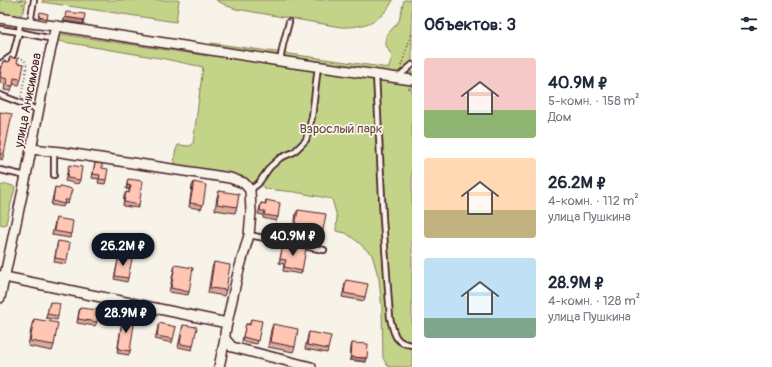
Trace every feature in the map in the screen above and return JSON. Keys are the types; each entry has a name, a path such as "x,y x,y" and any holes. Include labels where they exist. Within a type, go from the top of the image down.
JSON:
{"street":[{"path":"0,18 30,24 56,26 412,80"},
{"name":"улица Анисимова","path":"0,298 2,277 26,176 56,26"},
{"path":"31,149 61,152 230,178 244,183 250,190 251,212 249,235 237,277 224,333 219,367"},
{"path":"2,277 227,323"},
{"path":"224,339 232,347 311,367"}],"lane":[{"path":"30,24 34,0"},
{"path":"0,64 13,55 20,22"},
{"path":"280,61 289,22"},
{"path":"0,29 53,39"},
{"path":"250,190 258,184 270,167 280,158 294,152 306,140 312,117 318,66"},
{"path":"398,77 412,66"},
{"path":"376,74 383,219 390,318 394,334 398,341 406,344 412,344"},
{"path":"0,95 39,111"},
{"path":"54,151 54,175"},
{"path":"0,170 26,176"},
{"path":"249,235 324,250"}],"path":[{"path":"398,77 412,33"},
{"path":"10,57 24,59 27,66 20,102"}],"green space":[{"path":"0,0 26,0 25,7 21,14 19,16 15,16 0,14"},
{"path":"43,0 179,0 176,22 42,2"},
{"path":"216,0 393,0 384,13 372,22 357,26 341,27 236,9"},
{"name":"Взрослый парк","path":"404,0 412,0 412,367 390,367 383,358 382,309 379,279 372,255 346,233 336,231 337,217 332,199 295,192 266,189 262,186 263,181 256,180 255,182 249,183 176,165 175,155 178,145 190,146 193,144 203,67 58,41 58,35 61,34 208,56 211,43 389,68 392,56 386,45 386,36 399,21"},
{"path":"7,184 15,188 6,224 4,225 0,224 0,186"}],"building":[{"path":"40,12 48,14 47,19 39,17"},
{"path":"66,12 85,14 84,20 65,17"},
{"path":"10,57 18,59 17,63 24,64 21,79 14,78 13,86 6,85 7,79 0,77 3,61 9,62"},
{"path":"0,112 12,114 4,154 0,154"},
{"path":"95,163 102,164 102,168 108,169 106,180 99,179 100,175 93,174"},
{"path":"69,165 82,167 80,180 67,178"},
{"path":"128,179 143,181 139,205 124,202 126,192 129,193 131,186 127,185"},
{"path":"194,182 206,185 203,205 190,203"},
{"path":"60,186 72,189 69,200 65,200 64,204 53,201 55,187 59,188"},
{"path":"219,191 239,194 237,207 217,204"},
{"path":"266,200 280,203 278,217 264,215 265,211 260,211 261,203 266,204"},
{"path":"298,210 326,214 323,230 295,226"},
{"path":"56,218 73,221 71,234 54,231"},
{"path":"58,241 70,243 67,260 55,258"},
{"path":"283,245 306,249 302,271 284,267 286,260 280,259"},
{"path":"119,256 132,259 128,278 115,276"},
{"path":"214,262 230,265 226,290 210,288"},
{"path":"175,265 193,268 189,292 171,288"},
{"path":"346,280 368,284 365,297 344,293"},
{"path":"50,302 60,304 58,316 47,314"},
{"path":"80,308 99,310 97,322 78,319"},
{"path":"123,316 135,318 130,351 118,349"},
{"path":"34,319 58,323 54,345 30,341"},
{"path":"251,319 262,321 258,341 243,337 246,324 250,325"},
{"path":"159,323 176,327 173,339 157,336"},
{"path":"273,324 298,329 295,347 270,342"},
{"path":"183,325 197,327 193,346 180,344"},
{"path":"309,332 331,336 328,349 307,345"},
{"path":"352,343 368,344 367,358 351,357"}]}
